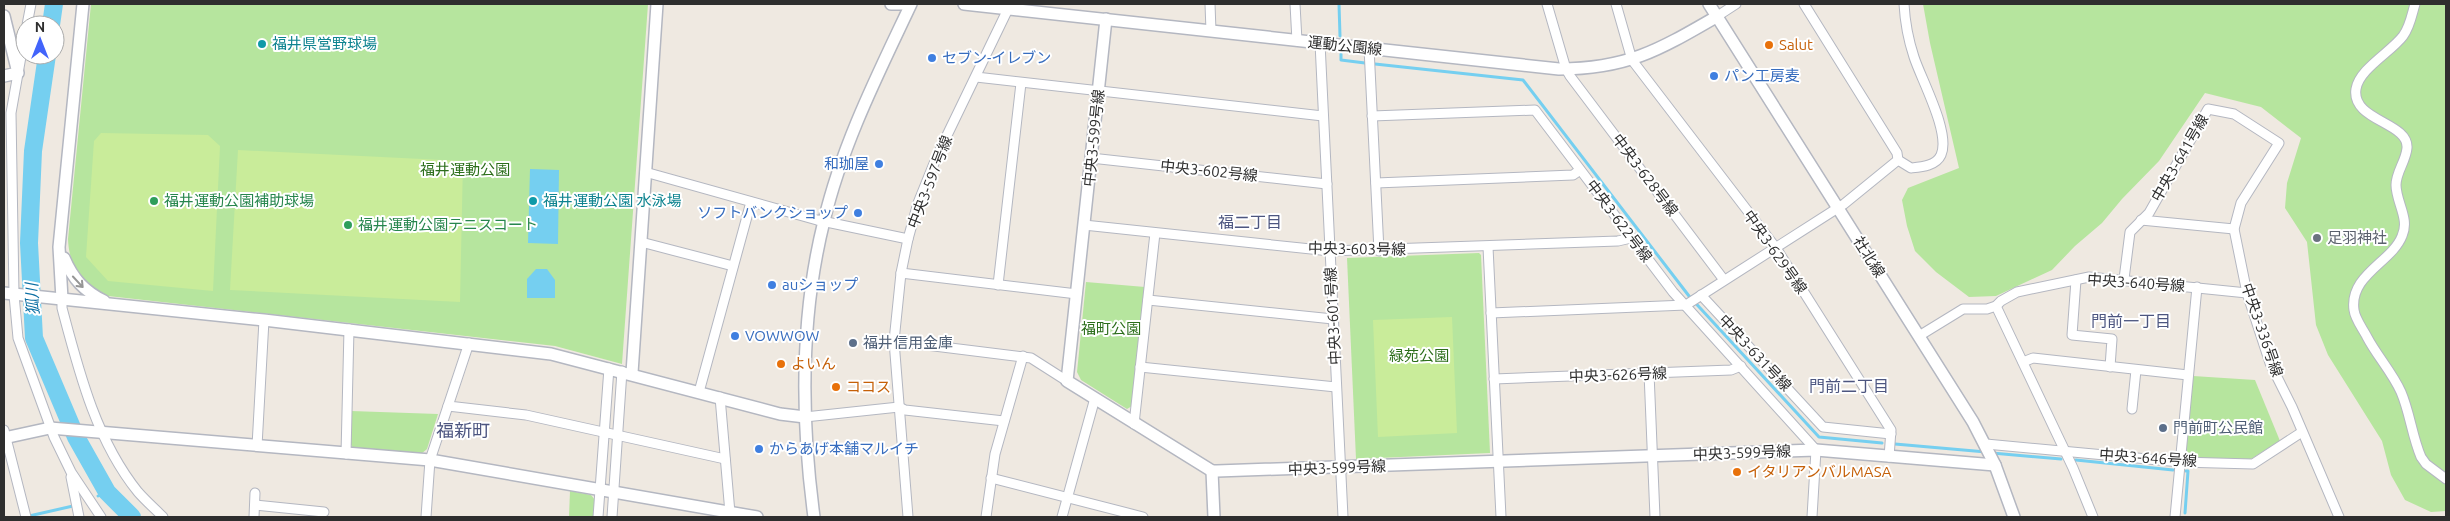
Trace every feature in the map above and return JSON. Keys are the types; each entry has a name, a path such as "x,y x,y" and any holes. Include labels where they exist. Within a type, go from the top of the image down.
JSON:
{"street":[{"path":"84,4 59,247 58,299 80,379 100,433 117,462 139,493 163,517"},
{"path":"612,517 618,434 627,372 641,242 657,4"},
{"path":"891,4 906,4"},
{"path":"814,517 805,417 808,324 824,221 850,139 911,4"},
{"name":"運動公園線","path":"964,4 1008,9 1039,8 1106,20 1566,69 1589,68 1632,60 1667,45 1716,16"},
{"path":"1210,4 1211,31"},
{"path":"1295,4 1297,40"},
{"path":"1547,4 1566,69"},
{"path":"1616,4 1632,60"},
{"name":"社北線","path":"1709,4 1919,336 1990,453 2014,517"},
{"path":"1716,16 1736,4"},
{"path":"1804,4 1897,153 1898,160"},
{"path":"1898,160 1911,168 1933,164 1941,156 1943,145 1934,106 1914,58 1905,18 1904,4"},
{"path":"2415,4 2404,35 2364,74 2356,90 2358,103 2362,109 2398,133 2406,141 2407,149 2396,182 2404,218 2403,234 2396,246 2358,287 2354,295 2354,310 2370,342 2401,391 2421,457 2426,464 2446,479"},
{"name":"中央3-597号線","path":"908,517 894,341 901,273 918,203 937,156 1008,9"},
{"path":"4,16 18,73"},
{"name":"中央3-599号線","path":"1067,381 1106,20"},
{"name":"中央3-601号線","path":"1320,43 1343,517"},
{"path":"1369,48 1379,251"},
{"name":"中央3-629号線","path":"1632,60 1776,248 1891,430 1891,434"},
{"path":"19,65 8,136 8,187 13,295 18,338 50,428 71,472 102,517"},
{"name":"中央3-628号線","path":"1566,69 1724,280"},
{"path":"4,76 18,73"},
{"path":"976,77 1323,116"},
{"path":"998,285 1021,83"},
{"name":"中央3-641号線","path":"2124,279 2130,232 2149,213 2208,109 2234,114 2279,143"},
{"name":"中央3-622号線","path":"1372,116 1535,110 1631,238 1693,300 1741,366 1816,450"},
{"name":"中央3-336号線","path":"2279,143 2241,203 2234,229 2247,293 2270,363 2339,517"},
{"name":"中央3-602号線","path":"1092,158 1326,184"},
{"path":"1491,313 1693,300 1838,208 1898,160"},
{"path":"1376,183 1573,175 1580,170"},
{"path":"645,172 824,221 908,239"},
{"path":"699,392 751,202"},
{"path":"2141,220 2234,229"},
{"name":"中央3-603号線","path":"1084,225 1330,251 1488,247 1618,241 1631,238"},
{"path":"1134,424 1155,233"},
{"path":"641,242 733,266"},
{"path":"59,247 70,274 80,286 92,295 112,304"},
{"path":"1488,247 1501,517"},
{"path":"901,273 1077,294"},
{"name":"中央3-640号線","path":"1919,336 1963,310 1996,306 2017,292 2089,277 2124,279 2247,293"},
{"path":"2076,280 2072,335 2112,339 2110,367"},
{"path":"2175,517 2196,287"},
{"path":"13,295 469,342 551,354 627,372 780,414 805,417 899,407 905,410 1004,421"},
{"path":"1148,300 1333,319"},
{"name":"中央3-631号線","path":"1693,300 1823,427 1891,434"},
{"path":"1996,306 2065,450 2093,517"},
{"path":"257,446 264,320"},
{"path":"346,454 349,329"},
{"path":"894,341 1031,358 1134,424 1212,470 1214,517"},
{"path":"426,517 430,460 469,342"},
{"path":"986,517 995,454 1023,356"},
{"path":"2023,362 2033,358 2188,375"},
{"path":"1140,366 1336,387"},
{"name":"中央3-626号線","path":"1494,379 1731,370 1741,366"},
{"path":"598,517 609,368"},
{"path":"2132,409 2136,370"},
{"path":"1648,374 1655,517"},
{"path":"720,397 730,513"},
{"path":"1062,517 1095,398"},
{"path":"448,406 526,415 725,459"},
{"path":"26,517 4,435 50,428 430,460 756,517"},
{"name":"中央3-646号線","path":"1990,453 2065,450 2180,462 2253,464 2302,432"},
{"path":"1889,457 1891,434"},
{"path":"1812,517 1816,450"},
{"name":"中央3-599号線","path":"1212,470 1340,468 1816,450 1889,457 1990,453"},
{"path":"71,472 79,517"},
{"path":"992,478 1143,517"},
{"path":"254,517 255,493"},
{"path":"255,505 324,512"}],"green space":[{"name":"福井運動公園","path":"91,4 648,4 622,364 555,346 108,296 91,288 84,282 74,267 68,239"},
{"path":"1923,4 2446,4 2446,511 2431,512 2405,500 2391,475 2382,441 2328,355 2316,325 2307,242 2285,208 2287,183 2301,138 2261,107 2205,93 2159,161 2122,199 2102,223 2075,246 2052,270 1996,296 1969,297 1936,272 1915,251 1907,226 1902,200 1908,188 1959,168 1930,43"},
{"name":"福井運動公園補助球場","path":"101,133 208,135 220,146 213,291 108,281 86,257 94,141"},
{"name":"福井運動公園テニスコート","path":"238,150 463,161 460,302 230,290"},
{"name":"緑苑公園","path":"1479,253 1481,255 1490,453 1356,459 1347,258"},
{"name":"福町公園","path":"1086,282 1145,287 1132,406 1127,409 1081,380 1077,372"},
{"path":"1452,317 1457,433 1378,437 1373,320"},
{"path":"2193,376 2255,380 2280,441 2251,459 2188,458 2186,454"},
{"path":"351,411 438,414 427,449 421,454 353,448 350,443"},
{"path":"570,491 591,495 595,500 594,517 569,517"}],"water":[{"path":"530,169 559,170 558,244 528,243"},
{"path":"536,269 547,269 555,280 555,298 527,298 527,279"}],"waterway":[{"name":"狐川","path":"52,15 54,4"},
{"path":"1339,4 1340,36"},
{"path":"1341,54 1341,60 1365,63"},
{"path":"1375,64 1523,80 1689,296 1819,437 1882,443"},
{"name":"狐川","path":"46,65 33,151 29,243 34,338 76,437 107,492 132,517"},
{"path":"1895,444 1986,452"},
{"path":"1992,453 2061,459"},
{"path":"2076,460 2173,470"},
{"path":"2185,513 2188,471 2186,471"},
{"path":"98,496 107,492"},
{"path":"29,516 73,506"}],"place":[{"name":"福井県営野球場","path":"262,44"},
{"name":"Salut","path":"1769,45"},
{"name":"セブン-イレブン","path":"932,58"},
{"name":"パン工房麦","path":"1714,76"},
{"name":"和珈屋","path":"879,164"},
{"name":"福井運動公園補助球場","path":"154,201"},
{"name":"福井運動公園 水泳場","path":"533,201"},
{"name":"ソフトバンクショップ","path":"858,213"},
{"name":"福井運動公園テニスコート","path":"348,225"},
{"name":"足羽神社","path":"2317,238"},
{"name":"auショップ","path":"772,285"},
{"name":"VOWWOW","path":"735,336"},
{"name":"福井信用金庫","path":"853,343"},
{"name":"よいん","path":"781,364"},
{"name":"ココス","path":"836,387"},
{"name":"門前町公民館","path":"2163,428"},
{"name":"からあげ本舗マルイチ","path":"759,449"},
{"name":"イタリアンバルMASA","path":"1737,472"}],"district":[{"name":"福二丁目","path":"1250,222"},
{"name":"門前一丁目","path":"2131,321"},
{"name":"門前二丁目","path":"1849,386"},
{"name":"福新町","path":"463,431"}]}
